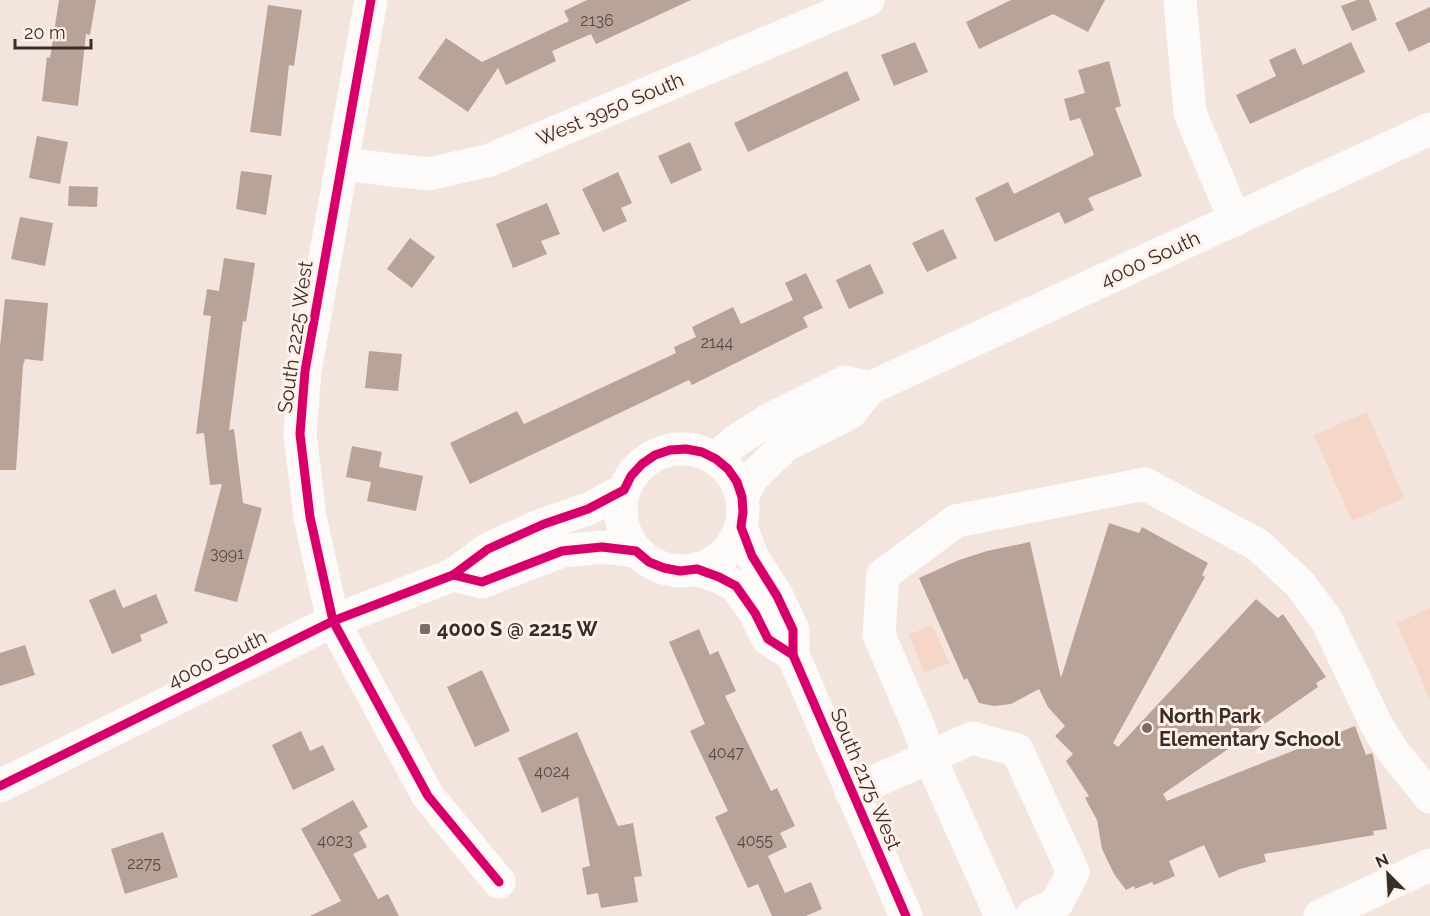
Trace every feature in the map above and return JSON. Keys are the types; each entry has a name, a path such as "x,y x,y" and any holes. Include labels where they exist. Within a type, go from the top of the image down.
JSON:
{"street":[{"name":"South 2225 West","path":"371,0 304,371 300,434 310,518 333,621 428,796 499,882"},
{"name":"West 3950 South","path":"342,164 428,174 490,160 868,0"},
{"path":"1180,0 1190,113 1235,220"},
{"name":"4000 South","path":"741,512 752,478 786,445 850,413 870,388 1430,129"},
{"path":"716,459 737,440 772,418 845,382 870,388"},
{"path":"686,449 702,452 716,459 737,482 741,512 727,550 712,563 697,569 681,571 649,562 636,551 627,537 619,515 624,490 631,476 655,455 670,450 686,449"},
{"path":"1001,916 930,758 920,728 879,635 883,575 956,521 1144,484 1258,545 1300,584 1327,621 1381,733 1430,797"},
{"name":"4000 South","path":"0,786 333,621 453,574 488,549 544,524 588,509 624,490"},
{"name":"South 2175 West","path":"741,512 752,556 777,596 793,630 793,655 906,916"},
{"path":"453,574 482,582 562,551 602,547 636,551"},
{"path":"697,569 736,586 755,613 768,639 793,655"},
{"path":"851,792 972,738 1017,750 1072,872 1057,903 1032,916"},
{"path":"1320,916 1430,865"}],"shaded area":[{"path":"1367,412 1404,498 1352,521 1314,435"},
{"path":"1430,608 1430,700 1397,623"},
{"path":"932,625 949,663 925,673 909,635"}],"building":[{"path":"59,0 96,0 90,35 86,34 78,106 42,101 47,57 50,58"},
{"path":"587,0 691,0 596,44 591,34 552,51 556,61 506,85 498,68 468,112 418,78 446,38 482,62 569,21 564,11"},
{"path":"1011,0 1105,0 1088,32 1053,14 979,49 966,22"},
{"path":"1357,0 1369,0 1377,20 1352,31 1341,6"},
{"path":"268,5 302,10 294,66 289,65 281,136 250,132"},
{"path":"1430,7 1430,42 1409,52 1395,23"},
{"path":"915,42 928,72 894,86 881,55"},
{"path":"1351,42 1365,72 1250,124 1236,95 1276,76 1269,60 1295,48 1303,65"},
{"path":"1109,61 1121,106 1115,108 1142,176 1088,198 1094,210 1065,224 1059,212 995,242 975,198 1008,182 1014,194 1094,155 1080,118 1070,121 1064,99 1085,93 1078,70"},
{"path":"847,71 860,100 748,152 734,123"},
{"path":"37,136 68,142 60,184 29,178"},
{"path":"690,142 702,170 671,184 658,156"},
{"path":"241,171 272,175 266,215 236,209"},
{"path":"618,172 632,203 621,208 627,221 603,232 582,189"},
{"path":"69,186 98,187 97,207 68,206"},
{"path":"547,203 560,234 541,241 547,254 513,268 496,224"},
{"path":"20,217 53,223 45,266 11,259"},
{"path":"943,229 957,258 927,272 912,243"},
{"path":"410,238 435,257 412,288 387,269"},
{"path":"224,258 255,263 246,322 243,321 229,430 234,429 243,503 262,508 237,602 194,591 222,484 210,485 204,433 196,434 211,316 203,315 207,289 219,291"},
{"path":"870,264 884,293 849,309 836,280"},
{"path":"806,273 823,308 803,317 808,327 692,385 689,380 470,484 450,443 517,411 524,424 676,353 674,347 696,337 692,327 733,307 741,324 793,300 785,283"},
{"path":"5,299 48,303 43,361 25,359 23,366 16,470 0,470 0,347"},
{"path":"369,351 402,354 398,391 365,388"},
{"path":"352,446 382,452 379,467 423,476 416,511 367,501 371,482 346,477"},
{"path":"1109,523 1139,533 1142,527 1208,563 1202,575 1205,577 1113,743 1118,747 1256,599 1278,618 1283,614 1326,677 1316,683 1318,687 1163,794 1167,801 1355,726 1366,755 1372,753 1373,755 1387,829 1373,831 1374,835 1264,854 1266,862 1219,878 1204,845 1169,861 1175,876 1154,885 1152,882 1126,890 1114,874 1102,849 1097,820 1085,798 1089,796 1066,761 1073,754 1055,736 1065,726 1048,707 1039,689 1011,704 994,706 979,703 967,678 964,680 919,578 959,560 987,551 1030,542 1061,678"},
{"path":"115,589 123,608 156,594 168,623 140,635 142,641 112,654 89,600"},
{"path":"699,629 710,655 718,651 736,691 725,696 771,791 777,788 795,826 780,833 787,847 768,856 785,893 811,882 822,909 806,916 772,916 758,884 748,888 715,817 728,811 690,731 705,724 669,642"},
{"path":"25,645 35,675 0,686 0,653"},
{"path":"482,670 510,731 475,747 447,687"},
{"path":"301,731 310,751 323,745 335,770 293,790 272,745"},
{"path":"577,732 618,826 633,823 642,876 634,877 638,902 601,908 598,893 587,895 582,868 590,866 578,797 542,813 518,758"},
{"path":"353,800 368,827 359,832 367,847 353,854 378,899 388,894 399,916 310,916 341,901 301,829"},
{"path":"163,832 178,877 125,894 111,849"}],"cycle path":[{"path":"371,0 305,371 300,434 310,517 333,621 428,796 499,882"},
{"path":"0,786 333,621 453,575 488,549 544,524 588,509 624,490 631,476 655,455 670,450 686,449 702,452 716,459 728,469 737,482 742,497 741,527 752,556 777,596 793,630 793,655 906,916"},
{"path":"453,575 482,582 562,551 602,547 636,551 649,562 664,568 680,571 697,569 736,586 755,613 768,639 793,655"}],"place":[{"name":"4000 S @ 2215 W","path":"425,629"},
{"name":"North Park Elementary School","path":"1147,728"}]}
